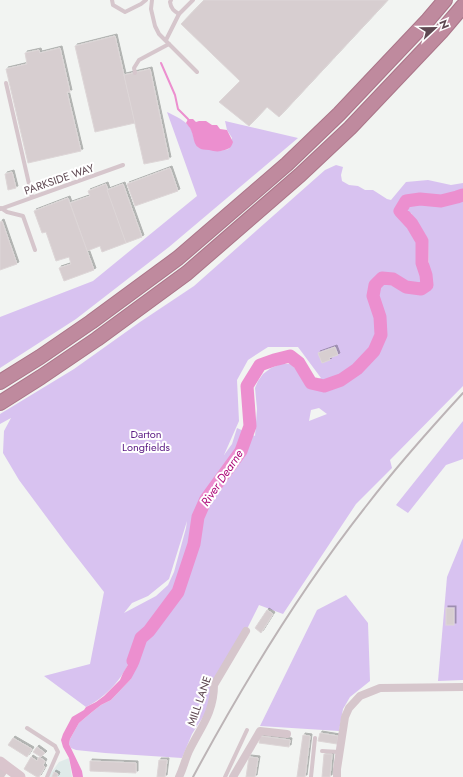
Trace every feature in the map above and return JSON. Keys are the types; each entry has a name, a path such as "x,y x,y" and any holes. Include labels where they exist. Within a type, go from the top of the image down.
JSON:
{"highway":[{"path":"0,382 91,322 178,258 276,174 339,114 445,0"},
{"path":"0,403 96,339 187,273 300,175 350,128 441,32 463,6"}],"main road":[{"path":"2,768 20,777"}],"street":[{"name":"MILL LANE","path":"180,777 190,750 208,716 214,694 214,685 246,635"},
{"path":"337,777 344,717 349,708 360,696 380,688 463,687"},
{"path":"233,777 260,731 287,734"}],"lane":[{"path":"112,0 113,5 125,12 146,0"},
{"path":"152,0 151,9 154,26 159,34 197,72"},
{"path":"172,0 170,2 171,7 180,14"},
{"path":"135,73 134,68 139,60 167,42 180,14 193,0"},
{"path":"6,83 32,197"},
{"name":"PARKSIDE WAY","path":"1,209 123,165"},
{"path":"1,209 23,216 35,250"},
{"path":"27,728 55,746 58,752 47,777"},
{"path":"225,777 247,730"},
{"path":"311,777 315,738"},
{"path":"322,751 339,752"}],"shaded area":[{"path":"188,119 193,119 196,122 206,121 212,125 217,125 220,129 227,130 233,142 231,146 221,151 203,150 199,148 195,143 190,128 186,123"},
{"path":"137,644 143,644 138,666 131,679 111,700 101,705 79,723 70,739 69,744 82,771 83,777 73,777 69,758 61,740 63,734 72,717 104,696 120,680 134,655"},
{"path":"69,758 72,777 48,777 59,762"}],"green space":[{"path":"167,112 189,126 198,147 218,151 229,149 232,138 227,130 225,121 298,138 169,247 76,319 0,368 0,317 93,281 197,196"},
{"name":"Darton Longfields","path":"336,165 343,167 341,175 342,181 365,190 373,190 391,200 406,182 428,180 451,185 463,183 463,386 390,460 392,468 356,504 283,614 259,605 246,631 214,685 208,709 192,734 182,758 105,753 76,750 71,748 69,744 70,739 79,723 101,705 111,700 131,679 137,644 129,663 118,681 104,695 86,707 44,676 90,664 104,592 19,480 3,453 4,431 11,418 0,424 0,414 74,369 194,286 325,170","holes":["411,213 428,239 429,274 424,279 424,272 417,255 418,246 411,227 398,215","268,347 298,347 321,378 304,383 298,371 291,364 281,364 271,368 263,374 255,388 257,409 255,436 237,428 232,444 224,455 239,421 237,380 248,360","319,408 327,414 309,421 311,410","187,521 174,572 168,585 156,596 124,613 132,603 148,596 169,579"]},
{"path":"463,421 463,459 446,465 408,513 396,505"},
{"path":"463,538 463,680 438,681 447,577"},
{"path":"346,595 368,623 370,681 350,697 343,709 339,731 260,726 317,610"}],"building":[{"path":"204,0 388,0 279,117 267,107 249,126 219,102 240,81 181,24"},
{"path":"115,36 135,123 95,132 75,46"},
{"path":"60,48 70,92 67,92 81,151 28,163 6,69 27,64 25,53 39,50 40,53"},
{"path":"150,69 169,159 144,164 124,75"},
{"path":"170,168 178,191 135,206 127,184"},
{"path":"12,172 16,188 8,190 5,174"},
{"path":"106,184 126,243 102,252 100,246 87,251 70,203 90,196 88,191"},
{"path":"123,184 142,237 126,243 107,190"},
{"path":"68,198 94,270 64,281 59,268 71,264 69,257 56,261 46,232 42,233 34,211"},
{"path":"2,221 17,264 0,270 0,222"},
{"path":"335,347 338,355 329,358 330,360 322,363 318,353"},
{"path":"446,608 454,608 454,625 446,625"},
{"path":"267,610 273,614 261,633 255,628"},
{"path":"320,733 338,736 337,744 318,741"},
{"path":"303,735 310,736 305,777 297,777"},
{"path":"260,736 290,740 289,747 259,743"},
{"path":"13,738 32,749 27,757 8,745"},
{"path":"37,747 45,753 41,757 33,752"},
{"path":"324,754 332,754 330,777 322,777"},
{"path":"31,757 37,761 39,757 45,761 43,765 45,767 39,777 24,769"},
{"path":"249,757 258,758 255,777 246,777"},
{"path":"159,760 167,760 165,777 157,777"},
{"path":"90,761 136,763 136,773 90,771"},
{"path":"54,772 58,774 57,777 52,777"}],"waterway":[{"path":"161,63 175,95 178,109 188,119"},
{"name":"River Dearne","path":"133,661 141,638 149,631 178,592 194,544 198,517 206,499 241,451 250,426 247,386 260,365 290,356 299,363 311,383 324,386 341,380 357,369 374,351 381,335 380,317 373,296 375,285 382,278 393,279 406,287 421,289 427,285 426,275 422,263 422,241 412,224 400,211 406,201 420,199 441,201 463,195"}],"railway":[{"path":"193,777 232,706 274,637 342,537 390,476 463,393"}]}
